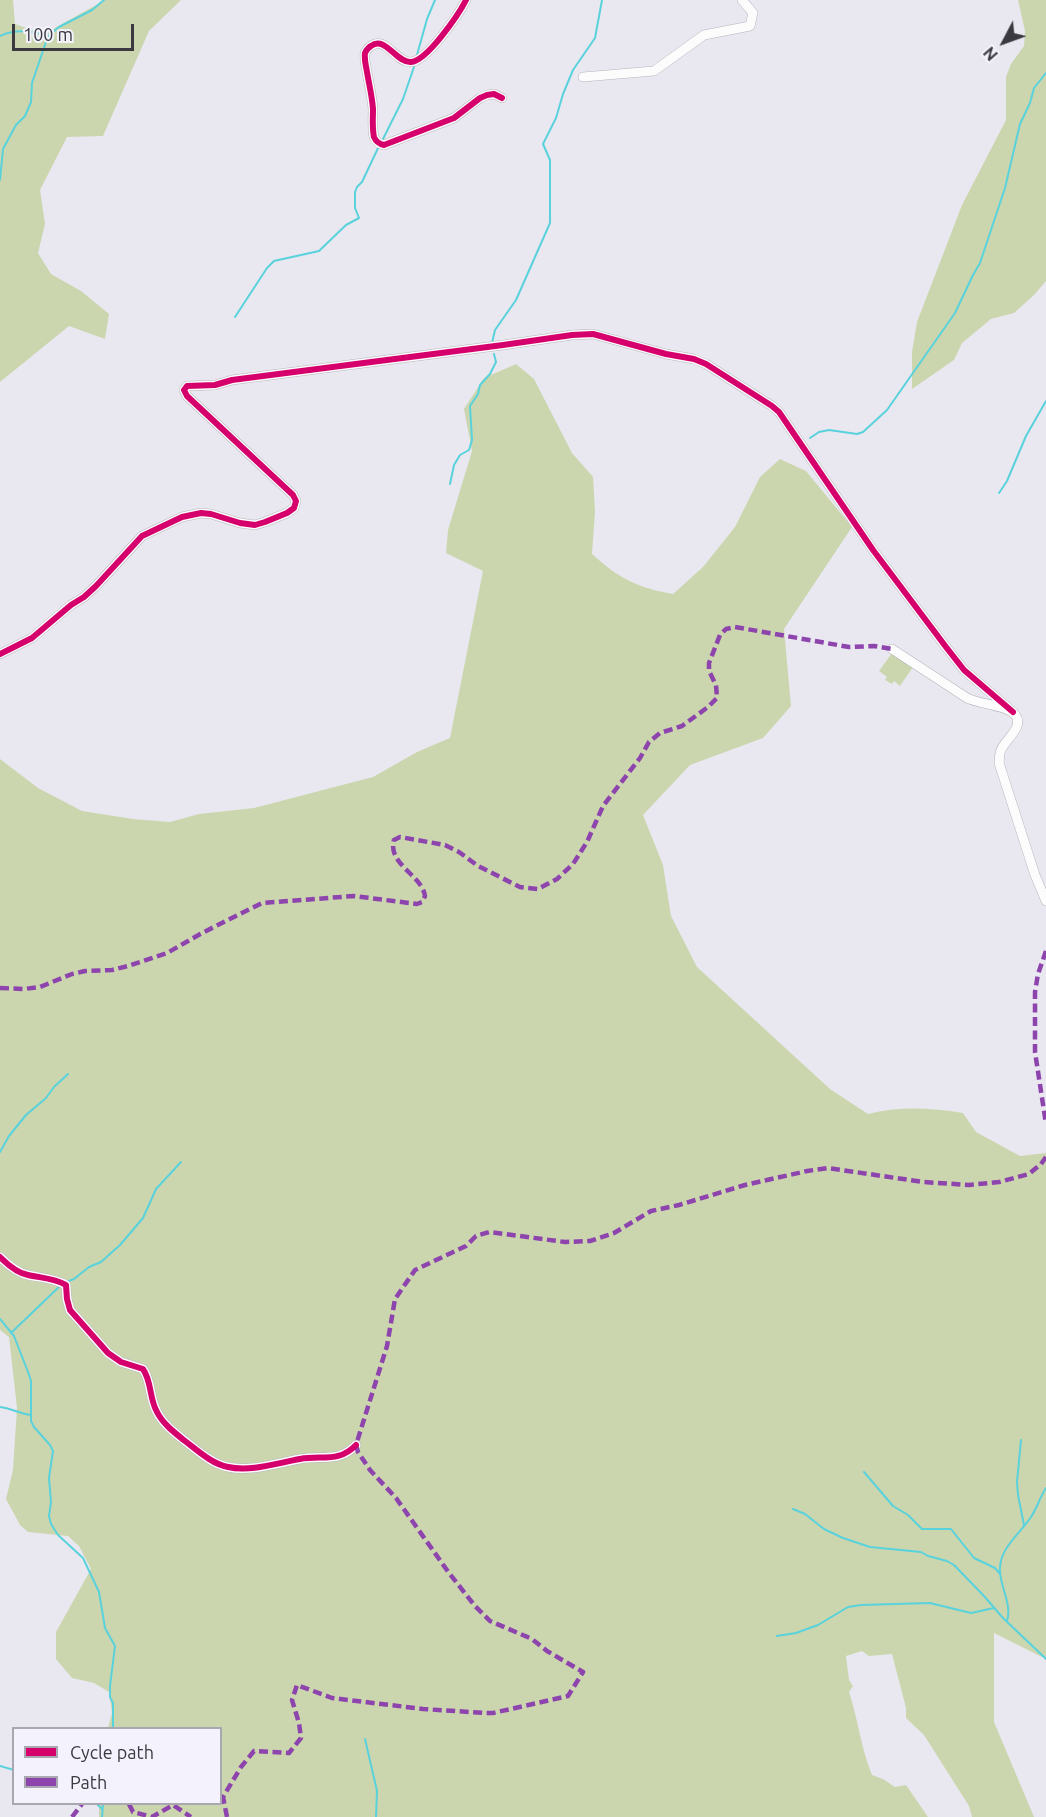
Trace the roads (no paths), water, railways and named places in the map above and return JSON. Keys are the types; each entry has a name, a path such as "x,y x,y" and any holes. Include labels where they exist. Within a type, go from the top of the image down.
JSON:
{"street":[{"path":"466,0 457,16 419,60 405,61 381,44 369,47 365,54 365,63 375,138 378,144 384,146 454,118 487,95 494,94 502,98"},
{"path":"584,77 654,71 704,35 750,26 753,13 742,0"},
{"path":"0,654 32,638 84,597 142,536 182,518 201,513 255,525 294,508 296,501 293,495 187,396 184,390 187,386 215,386 232,381 572,334 592,334 706,364 779,412 886,569 946,647 964,669 1017,718 1017,728 1005,743 1000,753 999,763 1035,874 1046,900"},
{"path":"892,649 967,698 977,703 1001,706 1013,712"},
{"path":"0,1257 10,1267 26,1275 59,1281 66,1285 70,1310 108,1353 121,1362 143,1369 148,1377 157,1413 169,1428 203,1455 226,1467 244,1469 309,1457 335,1457 348,1453 356,1445"}],"waterway":[{"path":"0,180 3,149 16,125 25,116 31,102 32,83 48,36 59,27 92,10 104,0"},
{"path":"417,55 435,0"},
{"path":"492,343 495,330 516,300 550,223 550,160 543,144 556,118 573,70 595,38 602,0"},
{"path":"0,36 12,32 48,36"},
{"path":"382,141 403,99 415,64"},
{"path":"810,438 819,432 829,430 857,434 863,432 887,410 955,313 980,263 1005,188 1020,124 1034,88 1046,73"},
{"path":"235,317 274,261 319,251 346,225 359,218 355,208 355,192 379,146"},
{"path":"450,484 454,465 460,455 469,450 472,440 470,406 478,394 480,385 490,374 496,362 494,354"},
{"path":"999,493 1007,481 1026,436 1046,401"},
{"path":"0,1152 9,1136 26,1115 46,1098 68,1074"},
{"path":"66,1282 101,1262 120,1245 143,1218 156,1189 181,1162"},
{"path":"11,1333 61,1285"},
{"path":"0,1319 14,1336 31,1381 31,1421 53,1451 49,1478 51,1524 58,1535 83,1558 99,1592 105,1628 115,1646 110,1686 113,1727"},
{"path":"0,1407 31,1415"},
{"path":"1021,1440 1017,1482 1024,1525"},
{"path":"864,1472 893,1506 908,1515 922,1529 951,1529 974,1558 995,1568 1000,1574"},
{"path":"1007,1621 1008,1609 1000,1572 1002,1556 1031,1517 1046,1488"},
{"path":"793,1509 843,1538 870,1547 921,1552 954,1565 1003,1618 1046,1659"},
{"path":"777,1636 796,1633 818,1625 848,1607 861,1605 930,1603 971,1613 994,1608"},
{"path":"365,1739 377,1791 376,1817"},
{"path":"0,1766 12,1769"},
{"path":"98,1805 102,1809"},
{"path":"102,1817 103,1805"}]}
